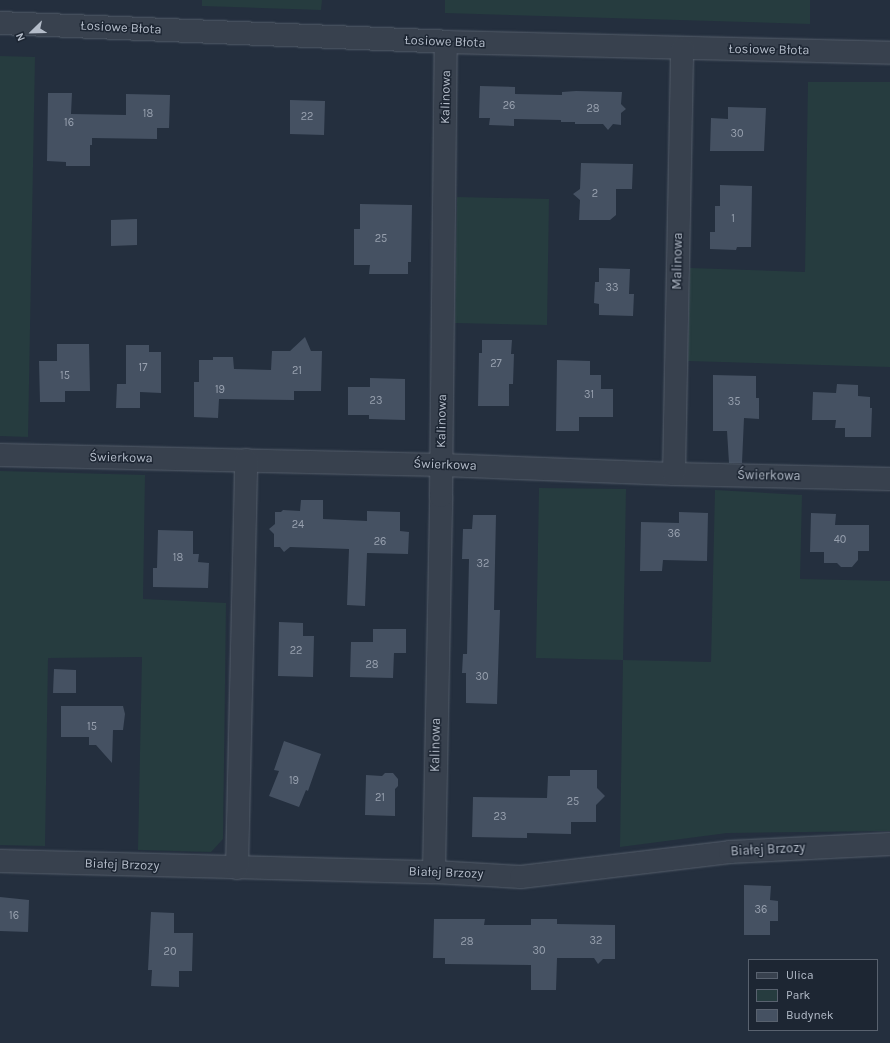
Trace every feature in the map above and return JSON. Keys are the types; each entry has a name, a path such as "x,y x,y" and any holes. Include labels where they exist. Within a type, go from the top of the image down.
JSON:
{"street":[{"name":"Łosiowe Błota","path":"0,23 446,42 890,53"},
{"name":"Kalinowa","path":"434,872 442,465 446,42"},
{"name":"Malinowa","path":"674,474 682,49"},
{"name":"Świerkowa","path":"0,455 442,465 674,474 890,479"},
{"path":"237,868 246,460"},
{"name":"Białej Brzozy","path":"0,861 434,872 521,877 730,852 890,844"}],"green space":[{"path":"202,0 322,0 321,10 202,6"},
{"path":"445,0 810,0 810,24 445,13"},
{"path":"0,56 35,57 28,437 0,436"},
{"path":"808,82 890,82 890,367 688,361 690,268 805,272"},
{"path":"457,197 549,199 547,325 455,323"},
{"path":"0,471 145,475 143,599 226,603 223,839 211,852 138,850 142,657 48,658 45,846 0,845"},
{"path":"539,488 626,489 623,660 536,658"},
{"path":"715,490 802,495 800,579 890,581 890,831 727,833 620,847 623,660 711,662"}],"building":[{"path":"480,86 515,87 515,94 562,95 562,92 576,91 622,92 621,104 626,109 621,113 621,125 613,124 608,130 603,124 575,124 575,122 561,122 561,120 514,119 514,126 489,125 490,118 479,118"},
{"path":"48,93 72,93 71,114 126,115 126,94 170,95 169,128 157,128 157,139 92,138 92,145 90,145 90,166 66,166 66,162 47,161"},
{"path":"290,100 325,101 324,135 290,134"},
{"path":"728,107 766,108 764,151 710,151 711,118 728,119"},
{"path":"581,163 633,164 632,189 616,189 616,215 610,220 579,220 580,200 573,194 580,189"},
{"path":"720,185 752,186 751,247 737,247 736,250 710,249 710,232 715,232 715,206 720,206"},
{"path":"360,204 412,205 411,262 408,262 408,274 369,274 370,265 354,265 354,229 360,229"},
{"path":"137,219 137,245 111,246 111,220"},
{"path":"599,268 630,269 629,294 634,294 633,316 599,315 599,304 594,303 595,282 599,282"},
{"path":"305,337 311,351 322,351 321,391 294,391 294,400 219,399 218,418 194,417 194,382 199,382 199,360 213,360 213,357 233,357 234,369 271,370 272,351 290,351"},
{"path":"482,340 512,340 511,354 514,354 513,384 509,384 509,406 478,406 479,353 482,353"},
{"path":"57,344 89,344 90,391 65,391 65,402 40,402 39,361 57,361"},
{"path":"126,345 149,345 149,352 161,352 161,393 140,392 140,408 116,408 117,384 126,384"},
{"path":"557,360 590,361 590,375 601,375 601,389 613,389 613,417 579,417 579,431 556,431"},
{"path":"713,375 756,376 756,398 759,398 759,419 744,418 742,463 729,463 727,431 713,431"},
{"path":"370,378 405,379 405,420 369,419 369,415 348,415 348,387 370,387"},
{"path":"837,384 858,385 858,396 870,397 870,408 872,408 871,437 845,437 845,428 835,428 836,420 812,420 813,392 836,393"},
{"path":"301,500 323,500 323,519 367,521 367,511 400,512 400,531 409,532 408,554 367,553 365,606 347,605 349,549 290,547 284,552 280,547 274,547 274,534 269,529 275,524 275,512 281,512 283,510 300,511"},
{"path":"679,512 708,513 707,561 663,560 662,571 640,571 641,522 679,523"},
{"path":"811,513 836,514 835,525 869,525 869,551 858,551 858,560 852,567 841,567 837,563 824,563 824,552 810,552"},
{"path":"473,515 496,515 494,610 500,610 497,704 466,703 466,673 462,673 463,654 467,654 469,559 462,559 463,529 472,529"},
{"path":"158,530 193,531 193,554 199,554 198,562 209,563 208,588 153,587 153,568 157,568"},
{"path":"279,622 303,623 303,636 314,636 313,677 278,676"},
{"path":"373,629 406,629 406,653 394,653 393,678 350,677 351,642 373,642"},
{"path":"54,669 76,670 76,693 53,693"},
{"path":"61,706 123,706 125,714 123,730 113,730 112,763 96,745 89,745 89,737 61,737"},
{"path":"284,741 321,754 308,791 306,790 299,807 269,796 279,771 274,770"},
{"path":"570,770 597,770 597,788 605,796 596,805 596,822 571,822 571,834 527,833 527,838 472,837 473,797 547,798 548,776 570,776"},
{"path":"385,773 393,773 398,779 398,786 395,789 395,816 365,815 366,775 382,776"},
{"path":"744,885 771,886 770,900 778,901 778,921 770,921 770,935 744,935"},
{"path":"0,897 29,900 28,932 0,931"},
{"path":"151,912 174,913 174,933 193,933 192,971 179,971 179,987 151,986 152,970 148,970"},
{"path":"434,919 485,919 484,925 531,925 531,919 557,919 557,924 615,925 615,959 603,959 598,964 594,958 557,958 556,990 531,990 531,965 445,964 445,958 433,958"}]}
